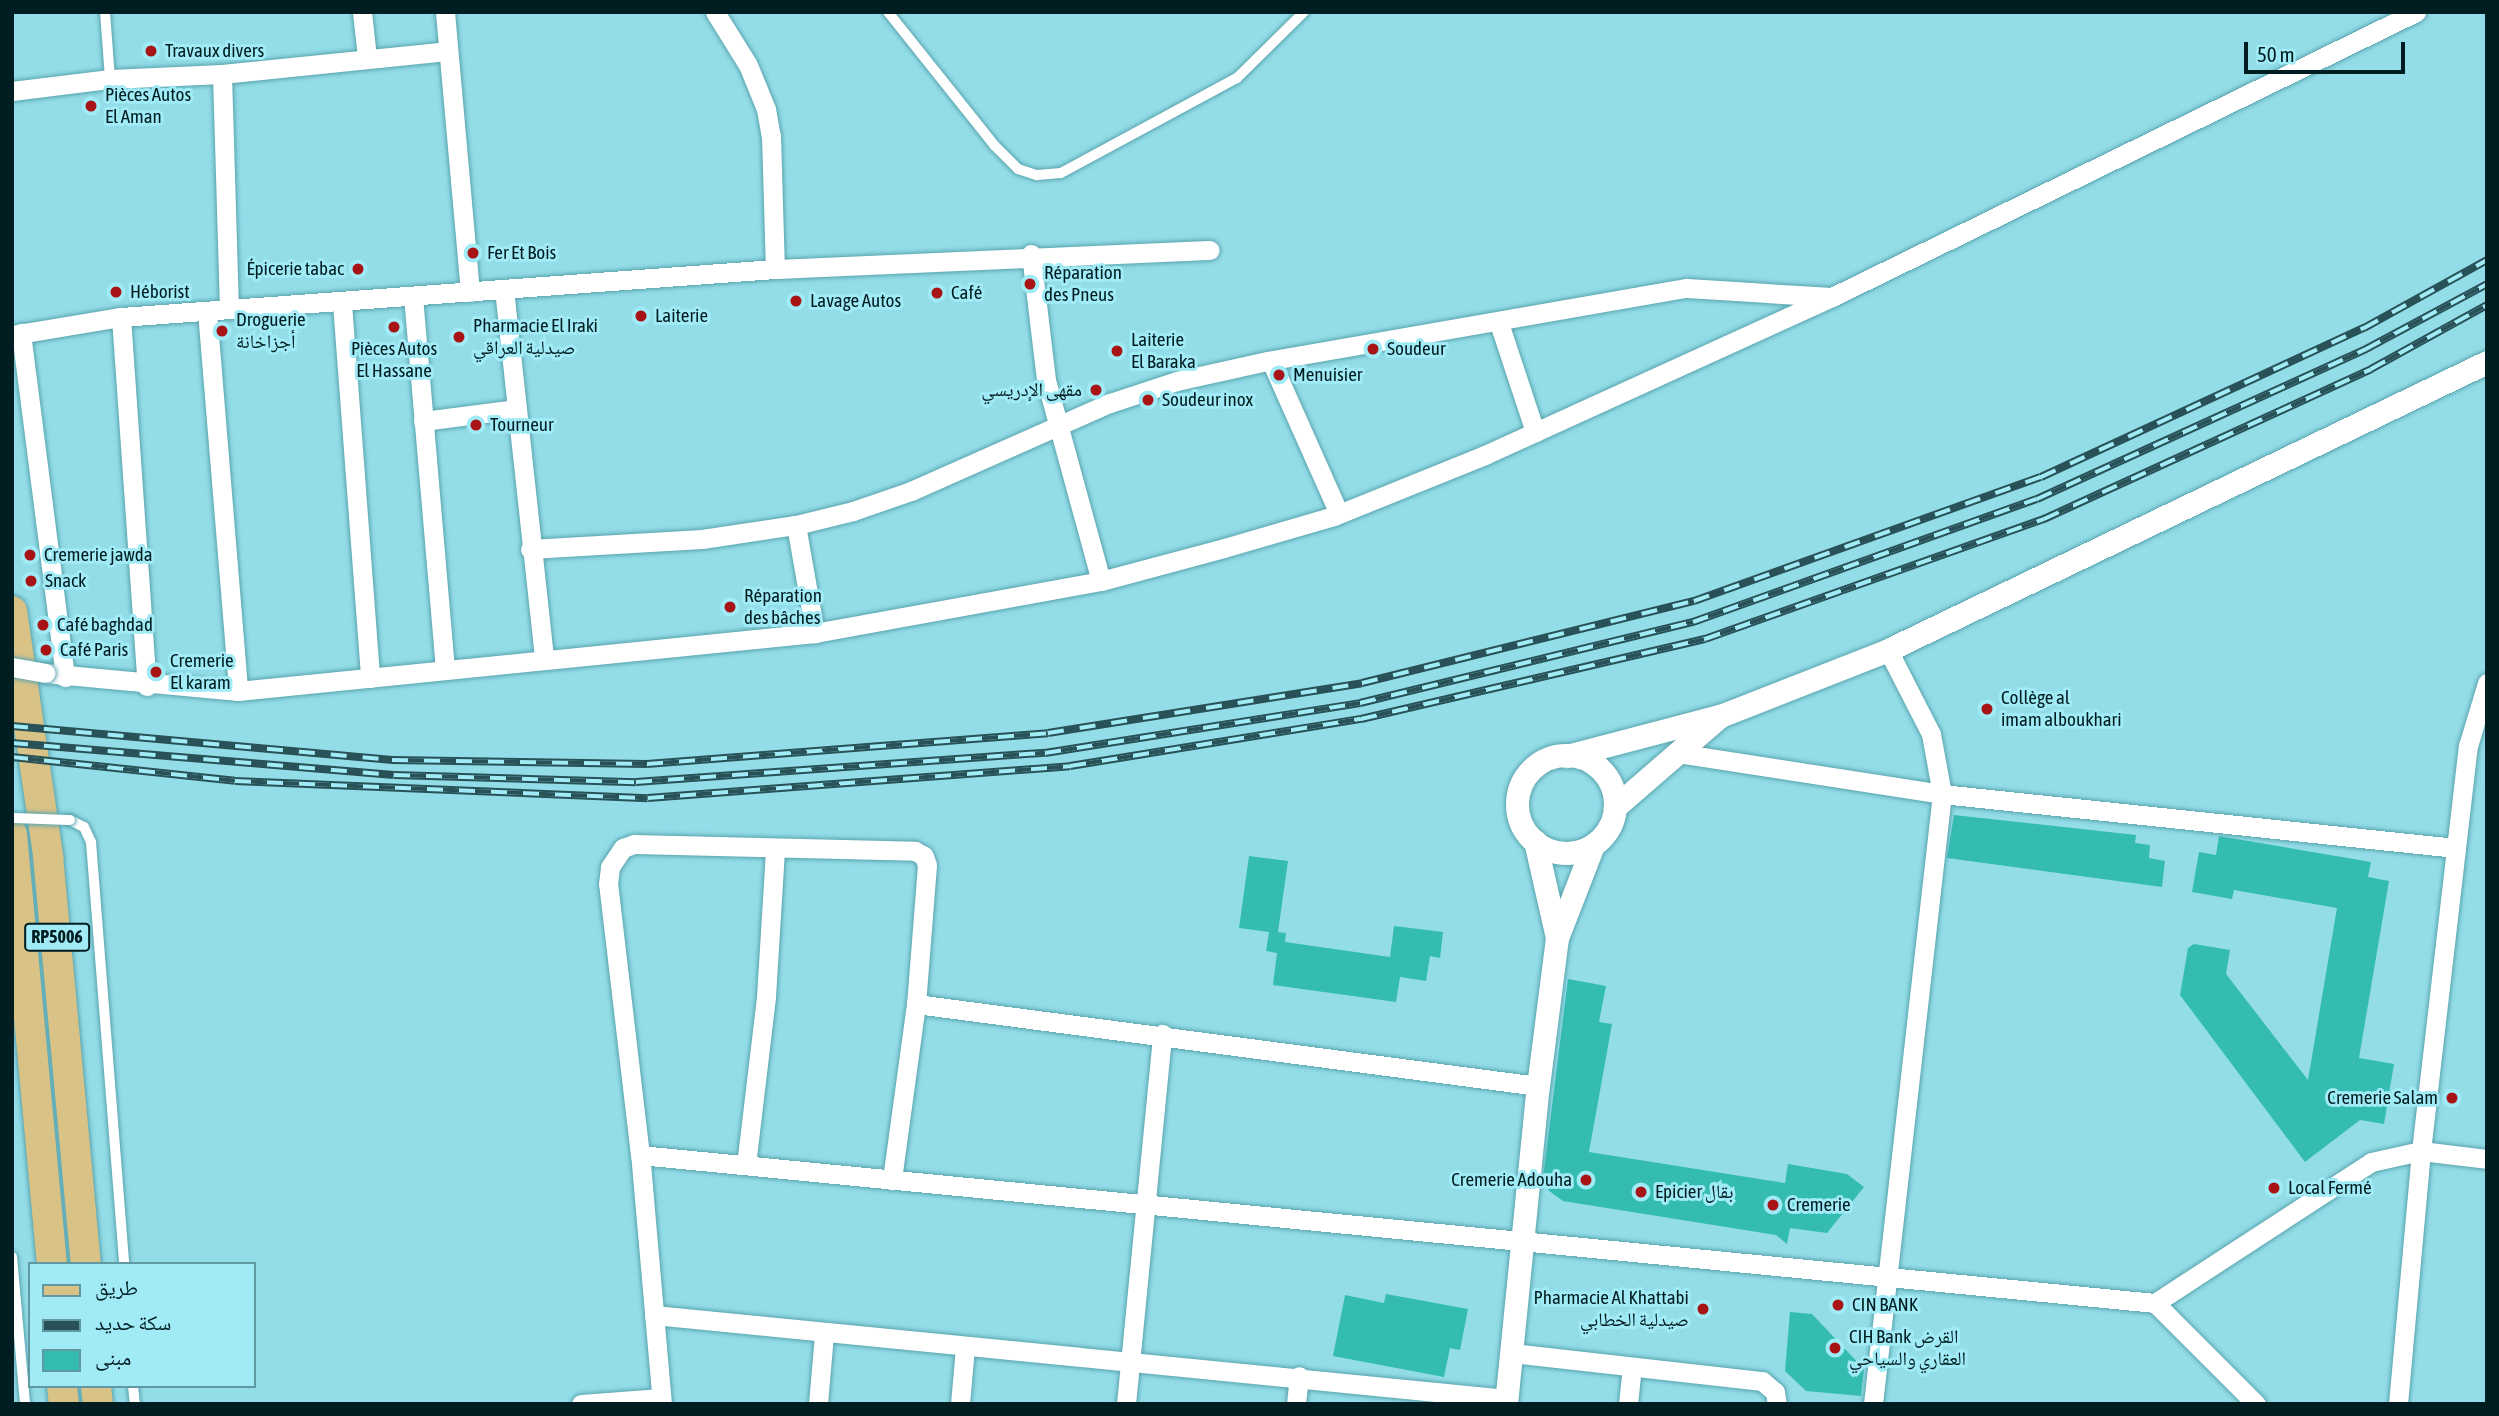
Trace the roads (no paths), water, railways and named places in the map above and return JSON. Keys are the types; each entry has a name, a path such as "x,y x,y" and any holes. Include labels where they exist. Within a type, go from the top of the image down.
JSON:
{"main road":[{"name":"RP5006","path":"12,611 48,856 86,1262"},
{"name":"RP5006","path":"12,834 52,1262"}],"street":[{"path":"362,12 367,57"},
{"path":"445,12 470,292"},
{"path":"715,12 748,65 766,110 771,136 775,269"},
{"path":"12,667 65,677 147,686 238,691 815,633 1101,581 1339,514 1535,432 1832,297 2416,12"},
{"path":"12,91 110,79 222,74 367,57 447,51"},
{"path":"222,74 229,309"},
{"path":"65,677 17,334 121,317 342,303 775,269 1031,254 1210,250"},
{"path":"1031,254 1040,347 1056,424 1101,581"},
{"path":"530,549 702,539 796,525 911,491 1056,424 1177,381 1271,361 1687,288 1832,297"},
{"path":"505,289 515,409 544,659"},
{"path":"412,296 445,670"},
{"path":"342,303 370,678"},
{"path":"207,311 238,691"},
{"path":"121,317 147,686"},
{"path":"1499,323 1535,432"},
{"path":"1271,361 1339,514"},
{"path":"1557,938 1535,841 1520,819 1521,787 1537,766 1720,716 1888,650 2487,362"},
{"path":"424,421 515,409"},
{"path":"796,525 815,633"},
{"path":"1873,1404 1885,1278 1942,794 1931,734 1888,650"},
{"path":"2398,1404 2421,1151 2468,746 2487,683"},
{"path":"1615,807 1720,716"},
{"path":"1678,753 1942,794 2456,848"},
{"path":"654,1315 824,1334 1299,1376 1507,1401 1538,1086 1557,938 1593,845 1610,826 1615,807 1605,775 1588,761 1567,756"},
{"path":"1535,841 1563,853 1593,845"},
{"path":"581,1404 661,1401 640,1155 608,884 615,856 634,844 775,850 915,851 924,856 928,865 916,1004 892,1180"},
{"path":"747,1165 766,997 775,850"},
{"path":"916,1004 1162,1034 1538,1086"},
{"path":"1126,1404 1162,1034"},
{"path":"640,1155 1524,1239 1885,1278 2155,1303 2340,1179 2371,1162 2421,1151 2487,1159"},
{"path":"2155,1303 2256,1404"},
{"path":"818,1404 824,1334"},
{"path":"960,1404 965,1347"},
{"path":"1512,1353 1762,1381 1775,1392 1777,1404"},
{"path":"1628,1404 1632,1368"},
{"path":"1296,1404 1299,1376"}],"lane":[{"path":"105,12 110,79"},
{"path":"888,12 995,146 1018,169 1037,175 1061,173 1237,78 1304,12"},
{"path":"12,818 70,820 84,827 91,842 124,1262"},
{"path":"12,1257 25,1404"}],"railway":[{"path":"12,726 392,760 647,764 1048,733 1362,683 1694,601 2041,477 2364,328 2487,260"},
{"path":"12,743 394,775 636,782 1045,753 1360,703 1693,622 2037,499 2366,349 2487,284"},
{"path":"12,757 235,781 648,798 1070,766 1361,719 1705,639 2044,519 2371,369 2487,305"}],"place":[{"name":"Travaux divers","path":"151,51"},
{"name":"Pièces Autos El Aman","path":"91,106"},
{"name":"Fer Et Bois","path":"473,253"},
{"name":"Épicerie tabac","path":"358,269"},
{"name":"Réparation des Pneus","path":"1030,284"},
{"name":"Héborist","path":"116,292"},
{"name":"Café","path":"937,293"},
{"name":"Lavage Autos","path":"796,301"},
{"name":"Laiterie","path":"641,316"},
{"name":"Pièces Autos El Hassane","path":"394,327"},
{"name":"Droguerie أجزاخانة","path":"222,331"},
{"name":"Pharmacie El Iraki صيدلية العراقي","path":"459,337"},
{"name":"Soudeur","path":"1373,349"},
{"name":"Laiterie El Baraka","path":"1117,351"},
{"name":"Menuisier","path":"1279,375"},
{"name":"مقهى الإدريسي","path":"1096,390"},
{"name":"Soudeur inox","path":"1148,400"},
{"name":"Tourneur","path":"476,425"},
{"name":"Cremerie jawda","path":"30,555"},
{"name":"Snack","path":"31,581"},
{"name":"Réparation des bâches","path":"730,607"},
{"name":"Café baghdad","path":"43,625"},
{"name":"Café Paris","path":"46,650"},
{"name":"Cremerie El karam","path":"156,672"},
{"name":"Collège al imam alboukhari","path":"1987,709"},
{"name":"Cremerie Salam","path":"2452,1098"},
{"name":"Cremerie Adouha","path":"1586,1180"},
{"name":"Local Fermé","path":"2274,1188"},
{"name":"Epicier بقال","path":"1641,1192"},
{"name":"Cremerie","path":"1773,1205"},
{"name":"CIN BANK","path":"1838,1305"},
{"name":"Pharmacie Al Khattabi صيدلية الخطابي","path":"1703,1309"},
{"name":"CIH Bank القرض العقاري والسياحي","path":"1835,1348"}]}
